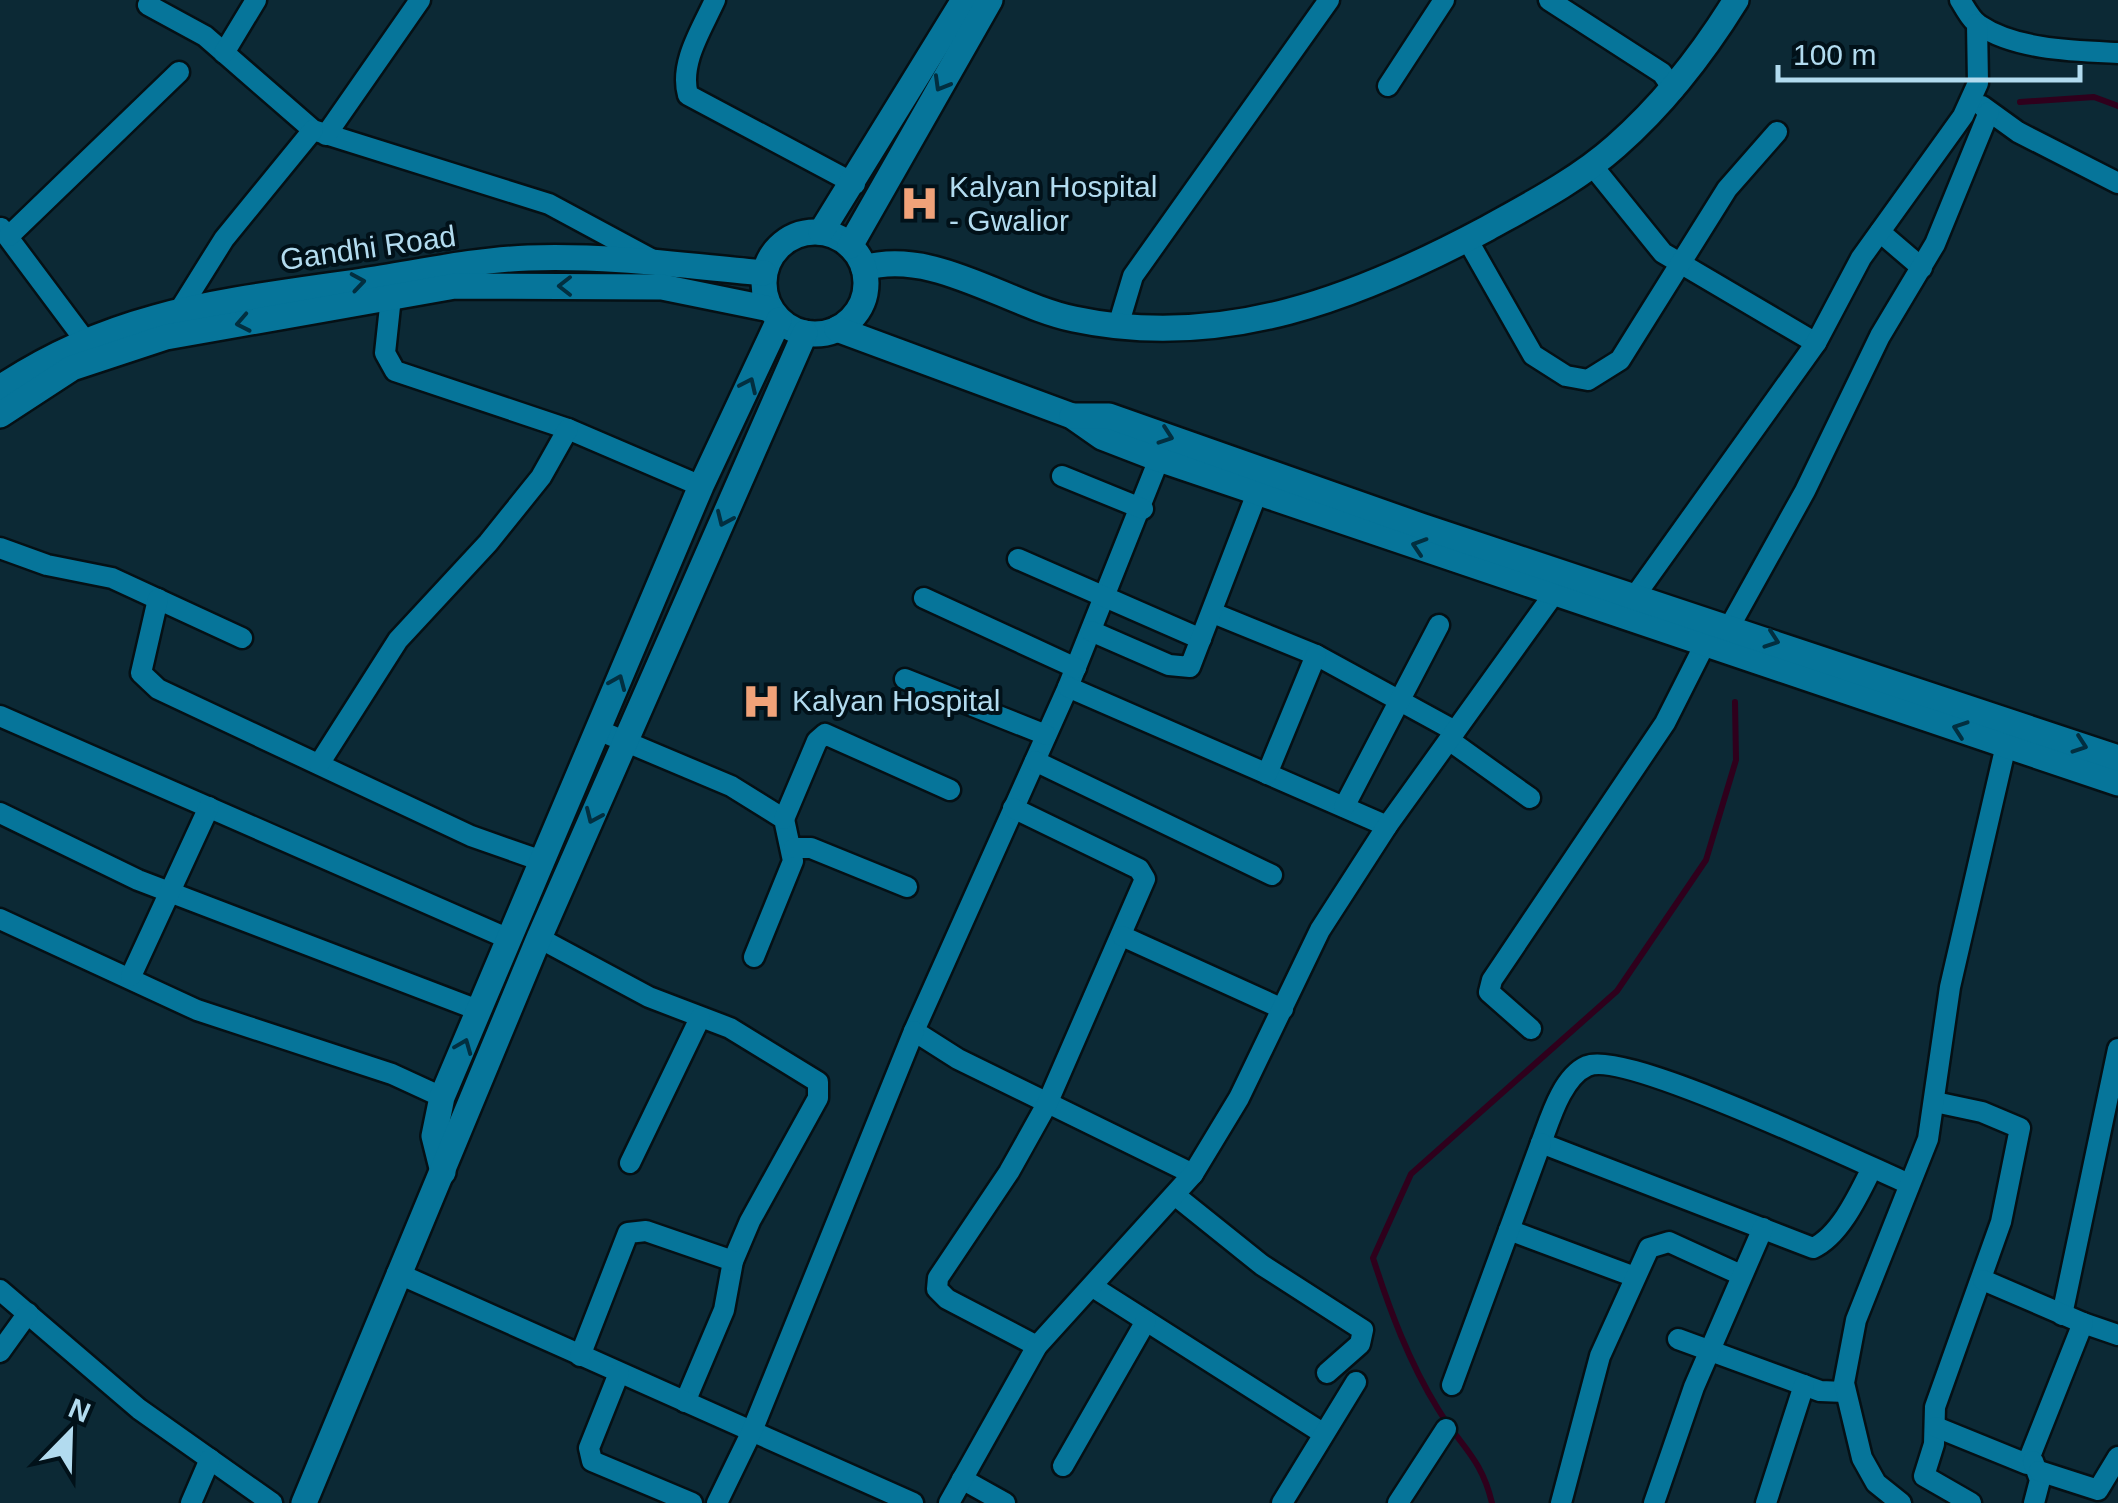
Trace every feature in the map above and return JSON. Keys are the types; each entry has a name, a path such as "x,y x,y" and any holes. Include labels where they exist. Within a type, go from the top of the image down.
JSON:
{"main road":[{"path":"821,232 855,184 964,0"},
{"path":"837,330 858,310 866,282 857,257 990,0"},
{"path":"443,1172 434,1136 442,1097 775,314 764,273 779,246 806,232 821,232 857,257 974,282 1071,319 1176,331 1225,327 1400,275 1591,164 1613,149 1674,90 1736,0"},
{"name":"Gandhi Road","path":"0,388 84,340 135,320 524,258 660,275 764,273"},
{"path":"0,416 72,368 166,337 454,286 660,275 775,314 805,333 837,330 1072,416 1102,437 1257,493 1556,592 1629,605"},
{"path":"304,1503 539,938 805,333"},
{"path":"1072,416 1109,416 1629,605 1718,629 2118,758"},
{"path":"1718,629 2006,745 2118,783"}],"street":[{"path":"224,53 256,0"},
{"path":"180,311 224,239 319,133 420,0"},
{"path":"715,0 689,58 684,80 688,95 855,184"},
{"path":"1388,86 1444,0"},
{"path":"1549,0 1662,72 1674,90"},
{"path":"1531,1030 1494,999 1489,992 1492,980 1665,722 1718,629 1806,491 1880,336 1922,268 1981,105 1977,24 1960,0"},
{"path":"1118,326 1133,276 1322,2"},
{"path":"148,6 205,36 319,133 549,204 660,275"},
{"path":"1977,24 2063,50 2118,54"},
{"path":"84,340 4,231 179,72"},
{"path":"1981,105 2018,132 2118,183"},
{"path":"1629,605 1816,343 1880,232 1981,105"},
{"path":"1467,239 1533,355 1566,376 1588,380 1620,360 1738,174 1777,132"},
{"path":"1591,164 1663,254 1816,343"},
{"path":"1880,232 1922,268"},
{"path":"391,297 385,353 395,371 568,429 701,486"},
{"path":"320,764 398,640 488,544 541,477 568,429"},
{"path":"718,1503 752,1431 914,1032 1072,678 1143,508 1159,458"},
{"path":"1062,476 1143,508"},
{"path":"1091,632 1184,670 1190,667 1257,493"},
{"path":"0,548 47,565 112,578 242,638"},
{"path":"1018,559 1202,640"},
{"path":"949,1503 1037,1346 1193,1174 1239,1098 1320,930 1387,826 1556,592"},
{"path":"924,598 1072,678 1267,774 1387,826"},
{"path":"158,599 142,674 158,689 471,836 542,862"},
{"path":"1213,613 1316,655 1398,700 1452,735 1530,798"},
{"path":"1344,807 1439,626"},
{"path":"1267,774 1316,655"},
{"path":"905,679 1046,735"},
{"path":"0,716 510,939"},
{"path":"598,730 731,786 784,819 794,848 793,860 754,957"},
{"path":"784,819 817,741 826,734 950,790"},
{"path":"1900,1503 1876,1483 1862,1458 1846,1392 1856,1320 1928,1139 1950,987 2006,745"},
{"path":"1035,761 1272,875"},
{"path":"131,976 210,808"},
{"path":"1013,808 1143,873 1143,886 1047,1104 1009,1172 943,1265 937,1289 948,1299 1037,1346"},
{"path":"0,813 168,892 478,1010"},
{"path":"794,848 812,848 907,887"},
{"path":"0,918 197,1010 376,1068 442,1097"},
{"path":"1122,936 1282,1010"},
{"path":"539,938 649,997 730,1028 812,1074 820,1090 750,1221 734,1261 724,1310 686,1402"},
{"path":"630,1163 700,1018"},
{"path":"914,1032 958,1059 1193,1174"},
{"path":"2062,1315 2118,1049"},
{"path":"1452,1386 1541,1143 1573,1075 1590,1064 1611,1063 1712,1099 1909,1184"},
{"path":"1935,1102 1982,1112 2020,1128 2008,1193 1982,1280 1935,1407 1936,1427 1924,1476 1971,1503"},
{"path":"1541,1143 1813,1248 1822,1244 1852,1207 1872,1168"},
{"path":"1176,1196 1262,1266 1363,1330 1360,1344 1327,1373"},
{"path":"1654,1503 1740,1274 1763,1228"},
{"path":"1509,1230 1634,1276"},
{"path":"580,1356 628,1233 646,1231 734,1261"},
{"path":"1561,1503 1600,1356 1649,1248 1662,1241 1740,1274"},
{"path":"397,1273 913,1503"},
{"path":"1982,1280 2083,1324 2118,1334"},
{"path":"1093,1287 1322,1432"},
{"path":"0,1290 139,1409 272,1503"},
{"path":"0,1352 28,1314"},
{"path":"1063,1466 1146,1321"},
{"path":"2034,1503 2036,1466 2083,1324"},
{"path":"1678,1338 1804,1386 1846,1392"},
{"path":"620,1373 589,1448 592,1460 692,1503"},
{"path":"1282,1503 1356,1382"},
{"path":"1766,1503 1804,1386"},
{"path":"1936,1427 2020,1464 2036,1466 2098,1490 2118,1457"},
{"path":"1408,1499 1446,1430"},
{"path":"191,1503 210,1458"},
{"path":"962,1479 1005,1503"}],"waterway":[{"path":"2020,102 2094,97 2118,106"},
{"path":"1492,1503 1476,1463 1418,1373 1373,1258 1411,1174 1617,991 1706,860 1736,760 1735,702"}],"place":[{"name":"Kalyan Hospital - Gwalior","path":"919,204"},
{"name":"Kalyan Hospital","path":"762,701"}]}
